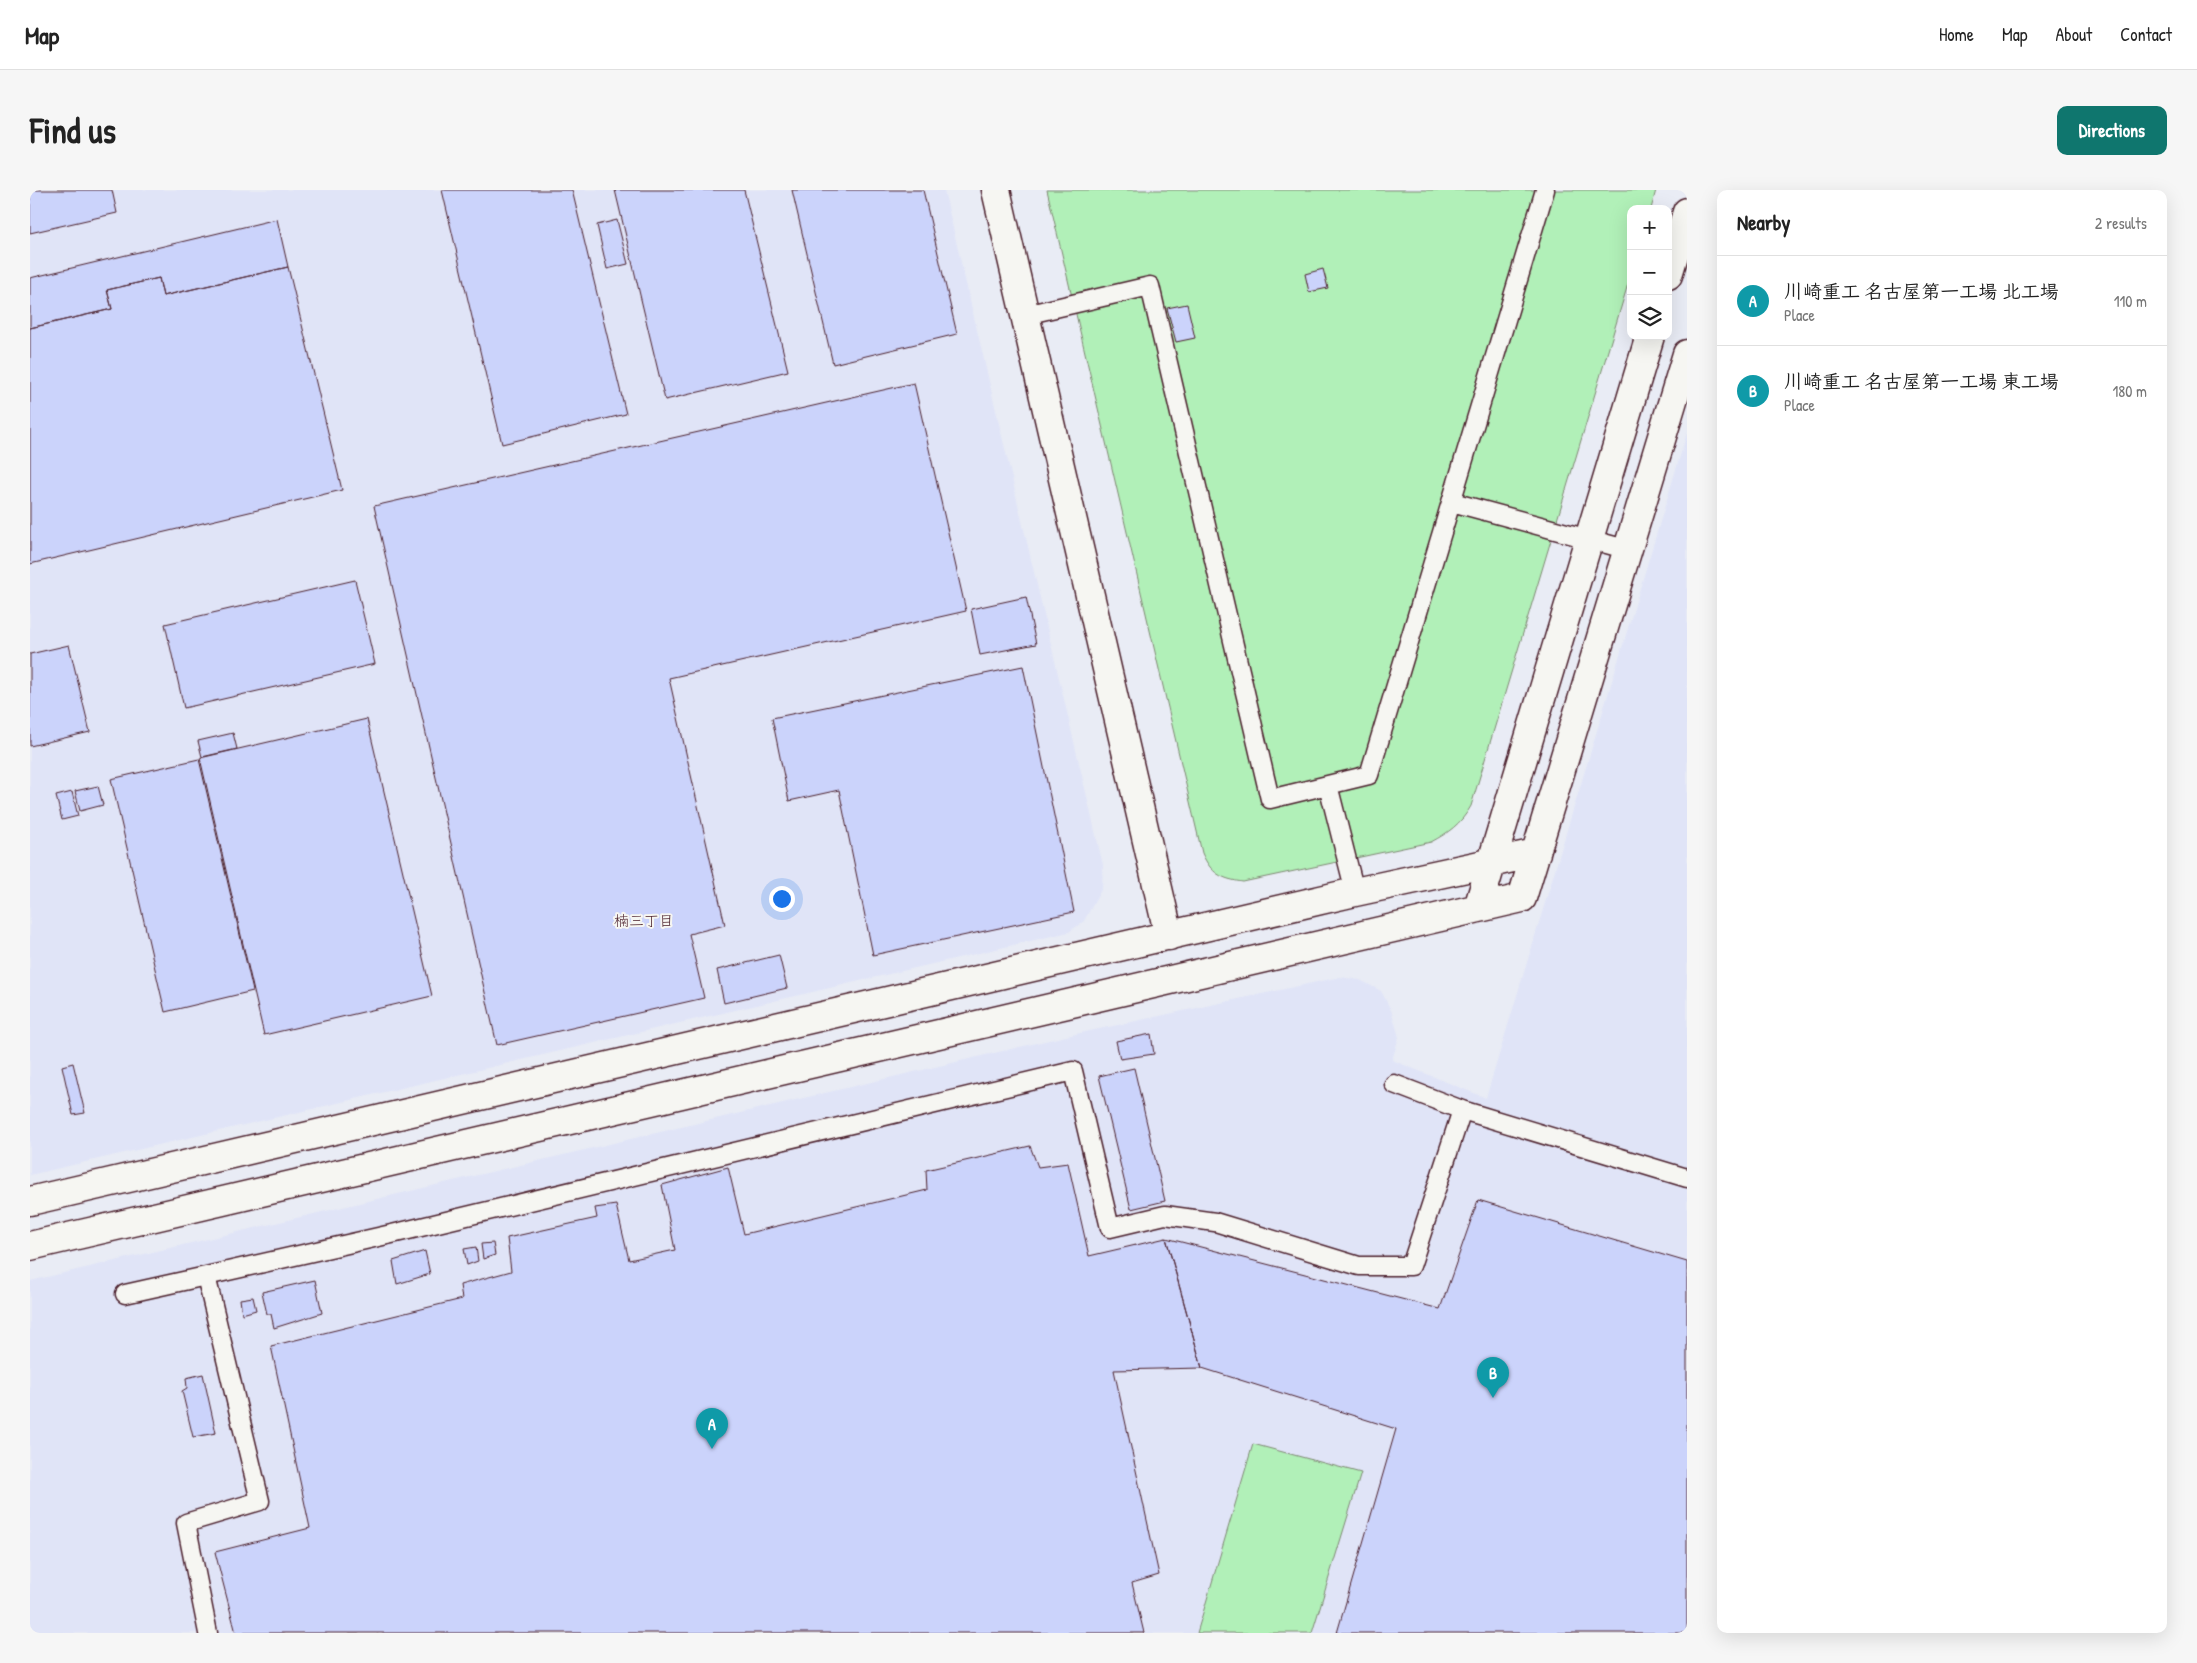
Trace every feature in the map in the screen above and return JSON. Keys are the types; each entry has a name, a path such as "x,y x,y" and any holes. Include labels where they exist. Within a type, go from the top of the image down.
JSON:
{"street":[{"path":"996,190 1169,936"},
{"path":"1672,262 1687,212"},
{"path":"1478,908 1649,340"},
{"path":"30,1246 1522,898 1687,354"},
{"path":"30,1200 1355,892 1536,853"}],"lane":[{"path":"1025,314 1150,286 1270,798 1328,785 1370,775 1546,190"},
{"path":"1452,502 1629,550"},
{"path":"1328,785 1355,892"},
{"path":"126,1294 406,1231 1073,1072 1110,1228 1165,1216 1215,1222 1359,1266 1411,1266 1462,1110"},
{"path":"1394,1084 1462,1110 1687,1178"},
{"path":"206,1276 260,1501 186,1522 208,1633"}],"shaded area":[{"path":"30,190 944,190 1103,865 1102,888 1084,921 1069,932 30,1175"},
{"path":"1687,433 1687,1633 30,1633 30,1281 1062,1037 1340,977 1360,980 1381,991 1391,1010 1399,1037 1392,1060 1486,1098"}],"green space":[{"path":"1047,190 1656,190 1652,205 1627,205 1627,287 1471,806 1467,812 1454,827 1431,842 1243,882 1223,877 1213,871 1202,853"},
{"path":"1253,1444 1361,1473 1312,1633 1197,1633"}],"building":[{"path":"30,190 112,190 117,213 30,233"},
{"path":"442,190 572,190 626,414 502,444"},
{"path":"615,190 744,190 788,371 665,400"},
{"path":"792,190 923,190 957,334 833,364"},
{"path":"277,219 288,267 163,296 159,278 107,290 112,309 30,328 30,278"},
{"path":"617,220 628,264 607,269 597,225"},
{"path":"288,267 342,490 30,564 30,328 112,309 107,290 159,278 163,296"},
{"path":"1323,269 1328,288 1309,292 1305,274"},
{"path":"1187,304 1195,338 1176,342 1167,308"},
{"path":"914,383 966,611 669,678 725,925 689,934 704,998 497,1045 374,506"},
{"path":"355,580 375,664 184,708 165,624"},
{"path":"1026,597 1036,644 980,655 971,609"},
{"path":"69,645 90,732 30,746 30,654"},
{"path":"1023,666 1074,912 873,955 839,790 789,801 772,718"},
{"path":"367,719 432,996 264,1035 200,758"},
{"path":"233,733 237,749 202,757 198,741"},
{"path":"199,759 253,991 165,1012 111,779"},
{"path":"98,786 103,805 80,811 75,791"},
{"path":"72,792 78,816 62,820 56,796"},
{"path":"779,955 787,988 724,1003 717,970"},
{"path":"1151,1034 1154,1054 1120,1059 1116,1041"},
{"path":"73,1063 85,1113 73,1115 62,1066"},
{"path":"1134,1068 1165,1201 1131,1209 1099,1076"},
{"path":"1030,1146 1038,1167 1068,1163 1089,1256 1166,1238 1202,1368 1114,1370 1159,1575 1132,1583 1144,1633 236,1633 215,1552 310,1528 271,1346 462,1299 460,1285 511,1271 507,1238 597,1218 595,1208 616,1205 629,1260 675,1250 662,1185 728,1167 744,1234 927,1190 926,1170"},
{"path":"1478,1200 1687,1262 1687,1633 1337,1633 1396,1429 1202,1368 1166,1238 1440,1309"},
{"path":"493,1243 495,1255 483,1259 481,1244"},
{"path":"476,1247 478,1261 467,1265 464,1249"},
{"path":"425,1251 430,1274 397,1284 393,1261"},
{"path":"315,1280 322,1313 274,1328 271,1314 267,1314 262,1292"},
{"path":"253,1297 256,1310 242,1314 240,1299"},
{"path":"203,1374 216,1433 193,1437 182,1391 187,1388 186,1378"}],"place":[{"name":"川崎重工 名古屋第一工場 東工場","path":"1493,1398"},
{"name":"川崎重工 名古屋第一工場 北工場","path":"712,1449"}],"district":[{"name":"楠三丁目","path":"644,921"}]}
